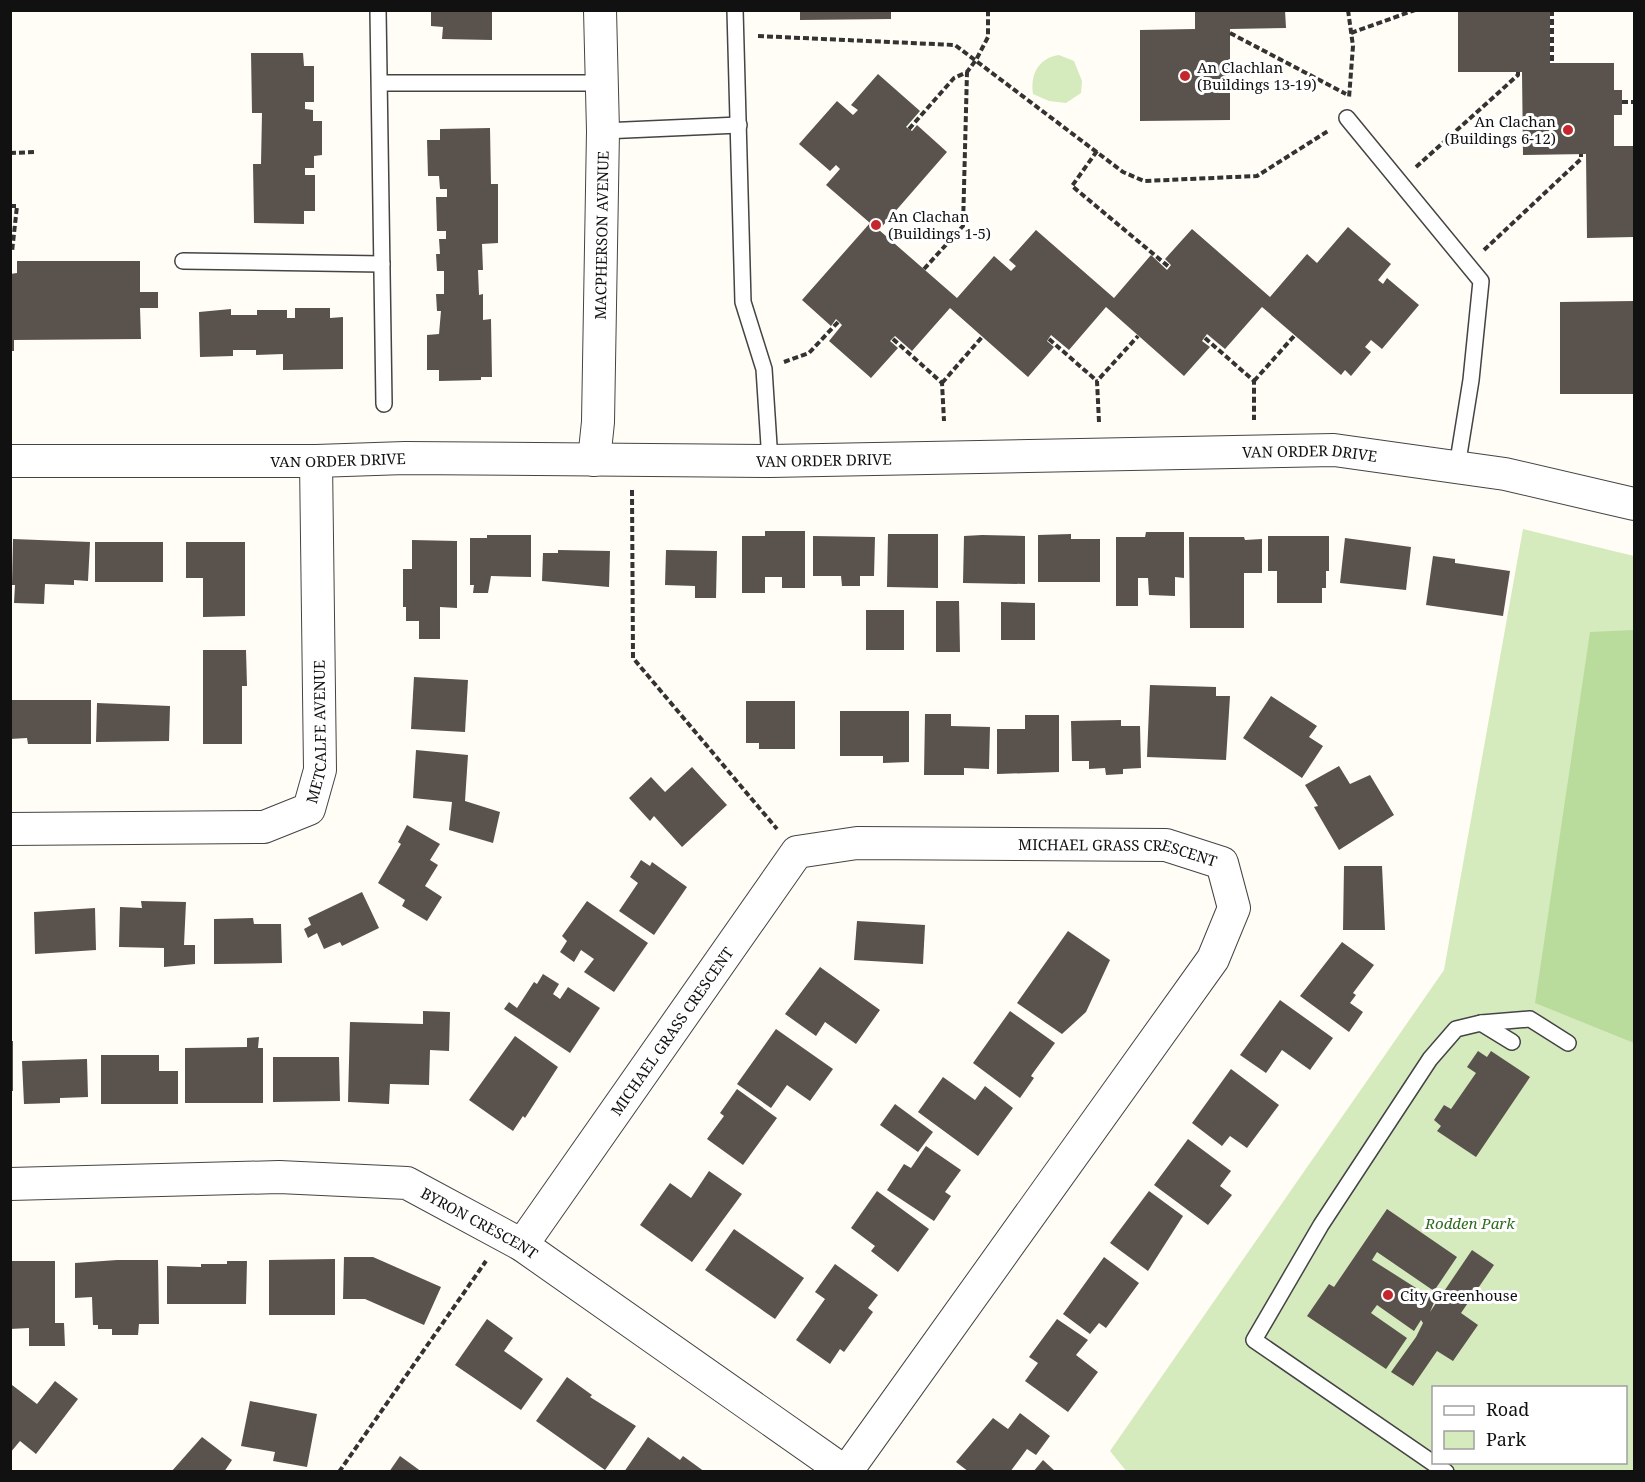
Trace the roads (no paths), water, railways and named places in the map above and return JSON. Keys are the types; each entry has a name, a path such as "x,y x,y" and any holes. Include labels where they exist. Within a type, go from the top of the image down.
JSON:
{"street":[{"name":"MACPHERSON AVENUE","path":"594,460 598,422 603,131 600,10"},
{"name":"VAN ORDER DRIVE","path":"10,461 405,458 771,461 1334,450 1506,474 1635,504"},
{"name":"METCALFE AVENUE","path":"10,829 264,827 309,809 320,770 316,460"},
{"name":"MICHAEL GRASS CRESCENT","path":"513,1240 797,852 857,843 1166,845 1222,863 1234,908 1213,958 845,1472"},
{"name":"BYRON CRESCENT","path":"10,1184 279,1176 407,1183 513,1240 845,1472"}],"lane":[{"path":"378,10 384,404"},
{"path":"735,10 743,302 764,369 771,461"},
{"path":"380,83 602,83"},
{"path":"1347,118 1481,281 1457,467"},
{"path":"603,131 739,125"},
{"path":"183,261 382,264"},
{"path":"1432,1462 1254,1340 1321,1225 1430,1059 1456,1029 1481,1023 1530,1019 1568,1043"},
{"path":"1481,1023 1512,1042"}],"place":[{"name":"An Clachlan (Buildings 13-19)","path":"1185,76"},
{"name":"An Clachan (Buildings 6-12)","path":"1568,130"},
{"name":"An Clachan (Buildings 1-5)","path":"876,225"},
{"name":"City Greenhouse","path":"1388,1295"}],"park label":[{"name":"Rodden Park","path":"1470,1223"}]}
